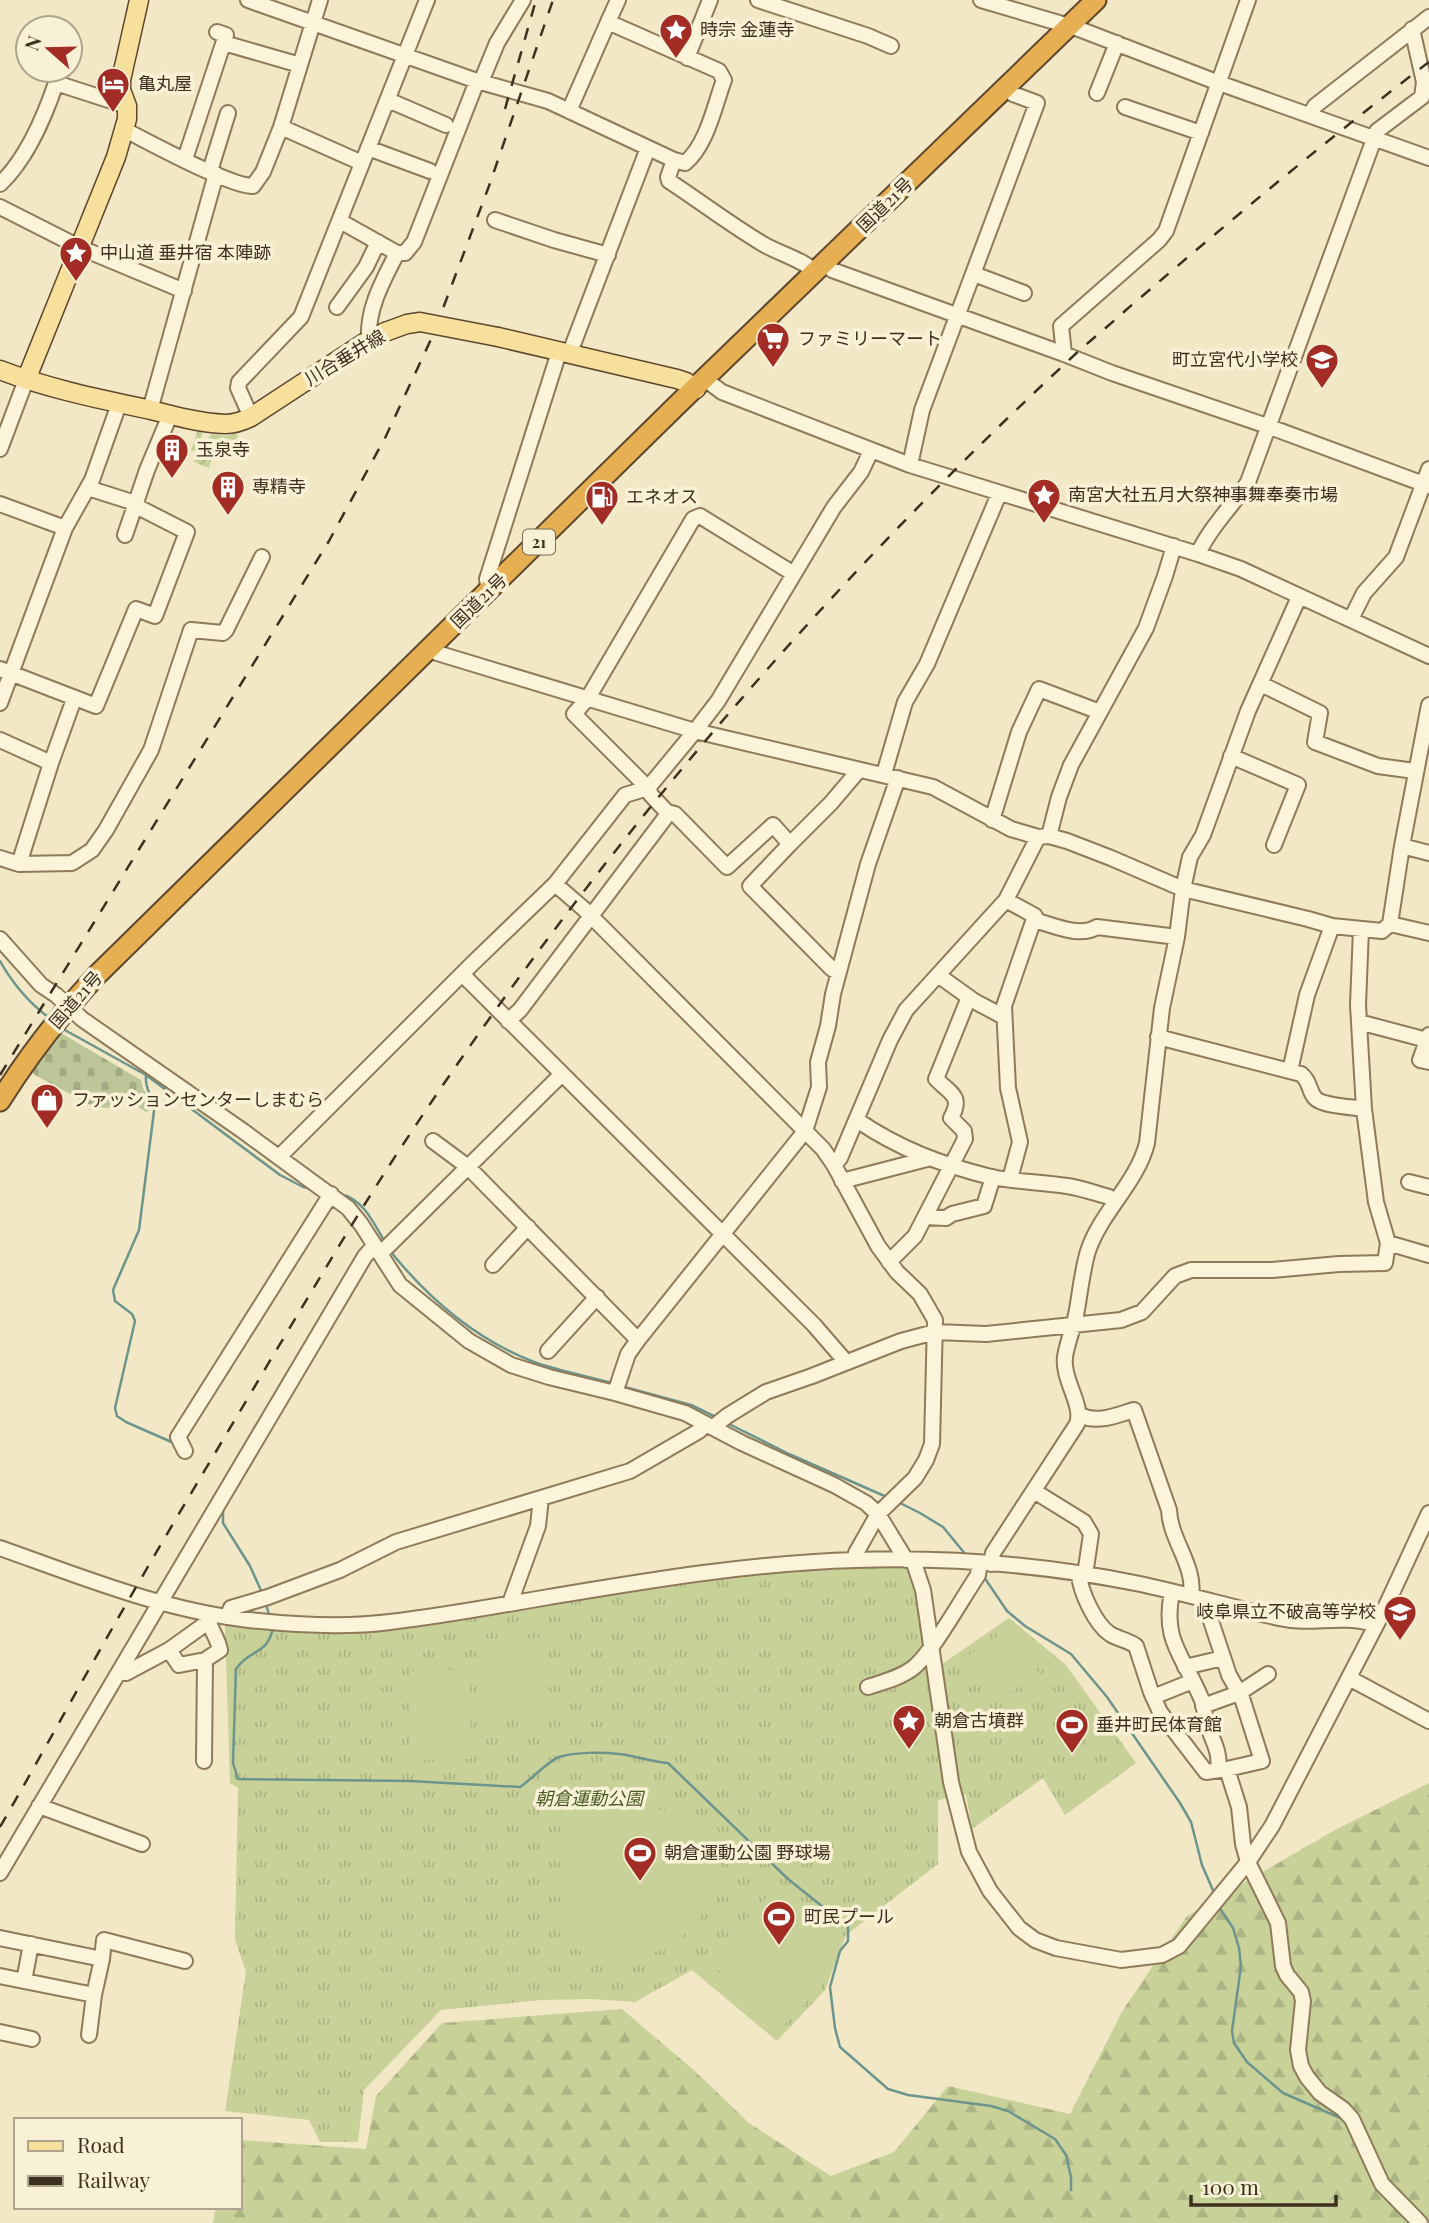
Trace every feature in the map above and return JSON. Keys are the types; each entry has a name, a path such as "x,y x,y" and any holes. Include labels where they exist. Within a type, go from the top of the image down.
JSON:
{"highway":[{"name":"国道21号","path":"0,1101 67,1007 97,975 1096,0"}],"main road":[{"path":"26,380 81,248 125,130 127,106 121,90 121,80 139,0"},
{"name":"川合垂井線","path":"0,370 26,380 119,404 224,424 251,417 377,336 407,324 420,322 498,337 701,384"}],"street":[{"path":"248,0 405,56 548,102 685,163 701,144 724,80 719,71 608,22"},
{"path":"125,130 213,173 245,186 253,186 263,172 281,127 320,0"},
{"path":"251,417 238,388 239,382 301,317 427,0"},
{"path":"340,221 397,253 405,253 414,242 479,81 497,43 523,0"},
{"path":"569,111 618,0"},
{"path":"687,58 710,0"},
{"path":"758,0 891,46"},
{"path":"981,0 1008,4 1429,158"},
{"path":"1064,354 1060,326 1166,231 1219,83 1243,2"},
{"path":"1310,115 1315,106 1429,17"},
{"path":"1198,554 1205,538 1233,505 1248,482 1377,131 1422,97 1424,82 1412,29"},
{"path":"185,159 221,37 300,65"},
{"path":"1097,93 1116,43"},
{"path":"0,184 13,172 46,113 56,83 127,106"},
{"path":"909,466 922,410 1038,103 1013,94 1007,86"},
{"path":"388,100 446,124"},
{"path":"1125,107 1201,134"},
{"path":"150,410 184,290 228,113"},
{"path":"281,127 362,163"},
{"path":"368,148 430,172"},
{"path":"489,590 487,579 564,354 608,255 648,148"},
{"path":"674,160 668,181 781,255 832,270 1426,485"},
{"path":"0,207 81,248 184,290"},
{"path":"495,220 608,255"},
{"path":"337,307 366,267 378,242"},
{"path":"377,336 368,326 374,301 397,253"},
{"path":"974,274 1024,293"},
{"path":"0,449 26,380"},
{"path":"701,384 909,466 1174,546 1241,569 1429,656"},
{"path":"0,703 6,671 65,528 88,488 119,404"},
{"path":"125,535 170,415"},
{"path":"279,1157 555,884 625,795 648,789 718,701 834,507 861,472 871,451"},
{"path":"1350,619 1364,593 1396,557 1426,485 1429,469"},
{"path":"6,671 96,706 136,609 155,616 187,532 136,506 135,503 88,488"},
{"path":"884,774 905,702 927,664 999,494"},
{"path":"0,504 65,528"},
{"path":"790,844 773,825 727,867 675,814 667,812 574,714 588,698 693,519 699,516 794,574"},
{"path":"834,1165 840,1158 890,1040 906,1010 1006,900 1043,837 1071,765 1146,628 1174,546"},
{"path":"0,858 19,864 72,863 92,850 151,750 191,630 226,631 262,557"},
{"path":"868,1687 914,1668 930,1648 1077,1424 1080,1415 1066,1375 1065,1357 1088,1252 1115,1201 1142,1160 1150,1122 1162,1009 1190,857 1203,835 1231,757 1299,597"},
{"path":"430,648 437,653 695,731 933,787 992,820 1111,858 1183,889 1332,926 1382,931 1391,924 1415,771 1429,705"},
{"path":"1261,684 1320,713 1315,742 1378,765 1415,771"},
{"path":"992,820 1019,732 1039,689 1100,712"},
{"path":"19,864 74,699"},
{"path":"0,740 51,763"},
{"path":"1231,757 1298,785 1274,845"},
{"path":"839,972 832,969 750,886 831,803 859,770"},
{"path":"617,1387 628,1354 638,1340 805,1131 819,1087 818,1062 839,972 868,864 898,778"},
{"path":"508,1021 520,1010 592,916 667,812"},
{"path":"1402,846 1429,853"},
{"path":"555,884 592,916 805,1131 834,1165 889,1262 920,1294 935,1320 932,1444 926,1461 915,1478 888,1505 856,1553 855,1560"},
{"path":"1006,900 1035,916 1004,1006 1008,1088 1020,1142 1010,1179"},
{"path":"1034,920 1078,932 1088,932 1097,927 1177,937"},
{"path":"1391,924 1429,933"},
{"path":"1290,1071 1307,995 1332,926"},
{"path":"227,1617 231,1608 340,1570 396,1542 629,1471 766,1392 901,1341 936,1332 986,1334 1121,1320 1142,1312 1175,1276 1191,1270 1272,1270 1385,1263 1388,1243 1376,1202 1364,1109 1359,1022 1361,929"},
{"path":"0,939 41,985 67,1007 348,1208 361,1223 400,1285 469,1341 511,1365 549,1377 617,1387 716,1423 742,1443 834,1485 866,1503 888,1505"},
{"path":"462,974 814,1325 846,1362"},
{"path":"938,975 1004,1017"},
{"path":"889,1262 915,1236 965,1139 964,1131 951,1118 958,1106 957,1099 936,1079 969,997"},
{"path":"1359,1022 1428,1037 1420,1060 1429,1062"},
{"path":"1158,1037 1301,1074 1308,1080 1313,1096 1321,1102 1364,1109"},
{"path":"0,1873 365,1256 377,1250 468,1167 562,1074"},
{"path":"857,1120 899,1146 950,1166 993,1177 1068,1186 1115,1201"},
{"path":"433,1140 468,1167 638,1340"},
{"path":"842,1181 928,1159"},
{"path":"925,1217 946,1219 952,1214 984,1206 993,1177"},
{"path":"1409,1182 1429,1187"},
{"path":"185,1451 178,1437 331,1194"},
{"path":"493,1265 528,1227"},
{"path":"1388,1243 1429,1255"},
{"path":"548,1351 597,1297"},
{"path":"1080,1415 1088,1420 1104,1419 1134,1410 1169,1510 1169,1522 1193,1584 1191,1596"},
{"path":"1034,1491 1084,1522 1091,1534 1080,1588 1101,1626 1136,1646 1160,1712 1206,1772 1262,1761 1209,1615 1211,1601"},
{"path":"510,1604 537,1526 541,1498"},
{"path":"888,1505 923,1590 951,1782 969,1852 990,1891 1019,1928 1035,1940 1056,1948 1121,1960 1162,1955 1179,1946 1248,1862 1272,1826 1349,1678 1429,1513"},
{"path":"0,1548 122,1592 207,1618 364,1624 510,1604 698,1573 855,1560 909,1560 986,1563 1082,1574 1191,1596 1284,1619 1313,1621 1344,1618 1376,1625"},
{"path":"1172,1592 1168,1612 1169,1630 1203,1706 1206,1722 1217,1746 1219,1761 1239,1807 1248,1862 1278,1923 1283,1966 1301,1992 1303,2001 1298,2050 1301,2066 1321,2093 1352,2119 1381,2184 1420,2223"},
{"path":"120,1673 127,1673 169,1650 207,1618"},
{"path":"169,1650 179,1665 205,1660 220,1650 207,1618"},
{"path":"1185,1667 1223,1658"},
{"path":"204,1761 205,1660"},
{"path":"1203,1706 1239,1693 1268,1674"},
{"path":"1349,1678 1429,1720"},
{"path":"1153,1697 1193,1681"},
{"path":"39,1806 142,1844"},
{"path":"0,1938 102,1959"},
{"path":"89,2035 104,1940 185,1961"},
{"path":"24,1981 31,1944"},
{"path":"0,1976 94,1995"},
{"path":"0,2032 32,2039"}],"green space":[{"path":"198,430 203,431 199,443 215,449 209,468 194,462 197,452 191,450"},
{"path":"235,433 238,436 230,449 210,443 207,439 212,434 225,436"},
{"path":"59,1032 141,1080 152,1106 150,1110 146,1112 119,1095 110,1108 94,1107 35,1075 30,1069"},
{"name":"朝倉運動公園","path":"907,1562 919,1577 932,1671 1009,1618 1066,1665 1136,1763 1065,1815 1043,1778 972,1829 966,1795 938,1800 938,1864 846,1935 825,1990 777,2041 692,1970 635,2002 542,2000 441,2010 364,2090 358,2142 320,2142 309,2120 225,2111 246,1972 235,1939 238,1788 230,1783 225,1626 382,1629 798,1568"},
{"path":"1009,1628 1039,1673 998,1701 968,1656"},
{"path":"540,1638 541,1716 482,1717 481,1639"},
{"path":"470,1670 471,1759 411,1760 410,1671"},
{"path":"1429,1783 1429,2223 213,2223 216,2209 242,2209 242,2140 366,2149 376,2096 442,2023 622,2009 697,2073 749,2123 831,2176 894,2152 948,2086 1070,2114 1123,2010 1187,1916 1335,1830"},
{"name":"朝倉運動公園 野球場","path":"585,1784 718,1829 722,1866 712,1901 689,1932 659,1951 627,1958 594,1957 564,1943 560,1803"},
{"name":"町民プール","path":"774,1890 802,1921 814,1910 843,1933 820,1987 780,2029 708,1960"}],"waterway":[{"path":"0,961 21,992 48,1017"},
{"path":"63,1029 146,1075 280,1175 313,1189"},
{"path":"146,1075 154,1111 139,1230 113,1290 115,1301 132,1314 135,1321 115,1408 117,1416 126,1422 176,1444"},
{"path":"340,1194 356,1201 362,1207 386,1244"},
{"path":"391,1252 438,1302 493,1342 534,1362 612,1383"},
{"path":"621,1386 691,1405 718,1418"},
{"path":"727,1423 889,1498"},
{"path":"898,1502 943,1527 966,1555"},
{"path":"223,1511 223,1523 250,1566 263,1595"},
{"path":"984,1577 1007,1611 1025,1626 1071,1654 1107,1697 1191,1822 1202,1865 1215,1895"},
{"path":"266,1604 270,1618"},
{"path":"273,1628 267,1643 241,1662 236,1669 233,1763 238,1779 410,1781 520,1787 555,1759 573,1754 612,1753 668,1763 788,1879 848,1927 848,1941 840,1951 830,1987 840,2047 888,2089 908,2095 991,2106 1008,2111 1055,2139 1066,2155 1071,2190"},
{"path":"1219,1907 1233,1928 1241,1966 1232,2031 1234,2043 1247,2062 1283,2093 1345,2120"}],"railway":[{"path":"505,109 536,0"},
{"path":"0,1075 329,541 386,436 433,335 489,186 553,0"},
{"path":"0,1827 158,1550 370,1196 478,1035 555,929 635,826 719,725 806,627 895,531 987,438 1082,348 1163,278 1429,62"}],"place":[{"name":"時宗 金蓮寺","path":"676,60"},
{"name":"亀丸屋","path":"113,114"},
{"name":"中山道 垂井宿 本陣跡","path":"76,283"},
{"name":"ファミリーマート","path":"773,369"},
{"name":"町立宮代小学校","path":"1322,390"},
{"name":"玉泉寺","path":"172,480"},
{"name":"専精寺","path":"228,517"},
{"name":"南宮大社五月大祭神事舞奉奏市場","path":"1044,525"},
{"name":"エネオス","path":"602,527"},
{"name":"ファッションセンターしまむら","path":"47,1130"},
{"name":"岐阜県立不破高等学校","path":"1400,1642"},
{"name":"朝倉古墳群","path":"909,1751"},
{"name":"垂井町民体育館","path":"1072,1755"},
{"name":"朝倉運動公園 野球場","path":"640,1883"},
{"name":"町民プール","path":"779,1947"}]}
